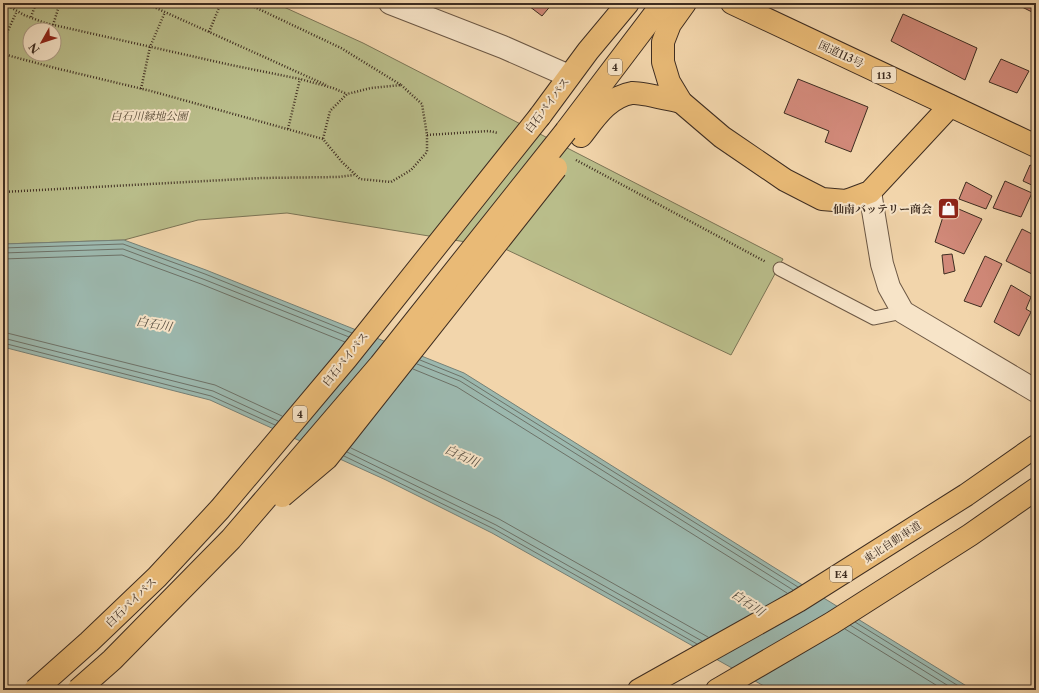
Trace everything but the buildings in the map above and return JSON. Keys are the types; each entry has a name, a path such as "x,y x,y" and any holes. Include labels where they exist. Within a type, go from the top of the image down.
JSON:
{"highway":[{"path":"588,51 615,3"},
{"name":"白石バイパス","path":"35,690 89,642 156,577 220,509 347,358 540,116 588,51 628,3"},
{"path":"677,3 663,42 663,62 669,82 681,102 722,137 785,180 822,199 846,201 870,192 950,106"},
{"name":"4","path":"78,690 112,660 231,539 572,143 677,3"},
{"name":"国道113号","path":"732,3 1036,146"},
{"path":"572,143 613,100 633,93 681,102"},
{"name":"東北自動車道","path":"639,690 798,601 966,495 1036,446"},
{"path":"716,690 832,623 970,535 1036,489"}],"street":[{"path":"390,3 503,47 569,76"},
{"path":"870,192 882,264 889,287 903,312 1036,391"}],"lane":[{"path":"780,270 874,318 903,312"}],"path":[{"path":"3,3 17,11 45,22"},
{"path":"31,17 36,3"},
{"path":"54,22 60,3"},
{"path":"144,3 347,94"},
{"path":"209,32 221,3"},
{"path":"4,55 141,89 323,139 342,162 360,179 391,182 411,170 427,152 427,135 422,104 401,85 341,48 246,3"},
{"path":"3,41 17,11"},
{"path":"141,89 150,47 165,12"},
{"path":"62,27 300,79 334,88"},
{"path":"288,129 300,79"},
{"path":"323,139 330,111 347,94 371,88 401,85"},
{"path":"427,135 489,131 503,134"},
{"path":"572,143 780,270"},
{"path":"3,192 261,178 338,177 354,174"}],"green space":[{"name":"白石川緑地公園","path":"3,3 275,3 363,43 783,259 731,355 503,248 287,213 198,220 124,240 3,244"}],"water":[{"name":"白石川","path":"124,240 206,270 464,373 973,690 771,690 492,533 386,480 210,400 3,347 3,244"}],"place":[{"name":"仙南バッテリー商会","path":"948,209"}]}
